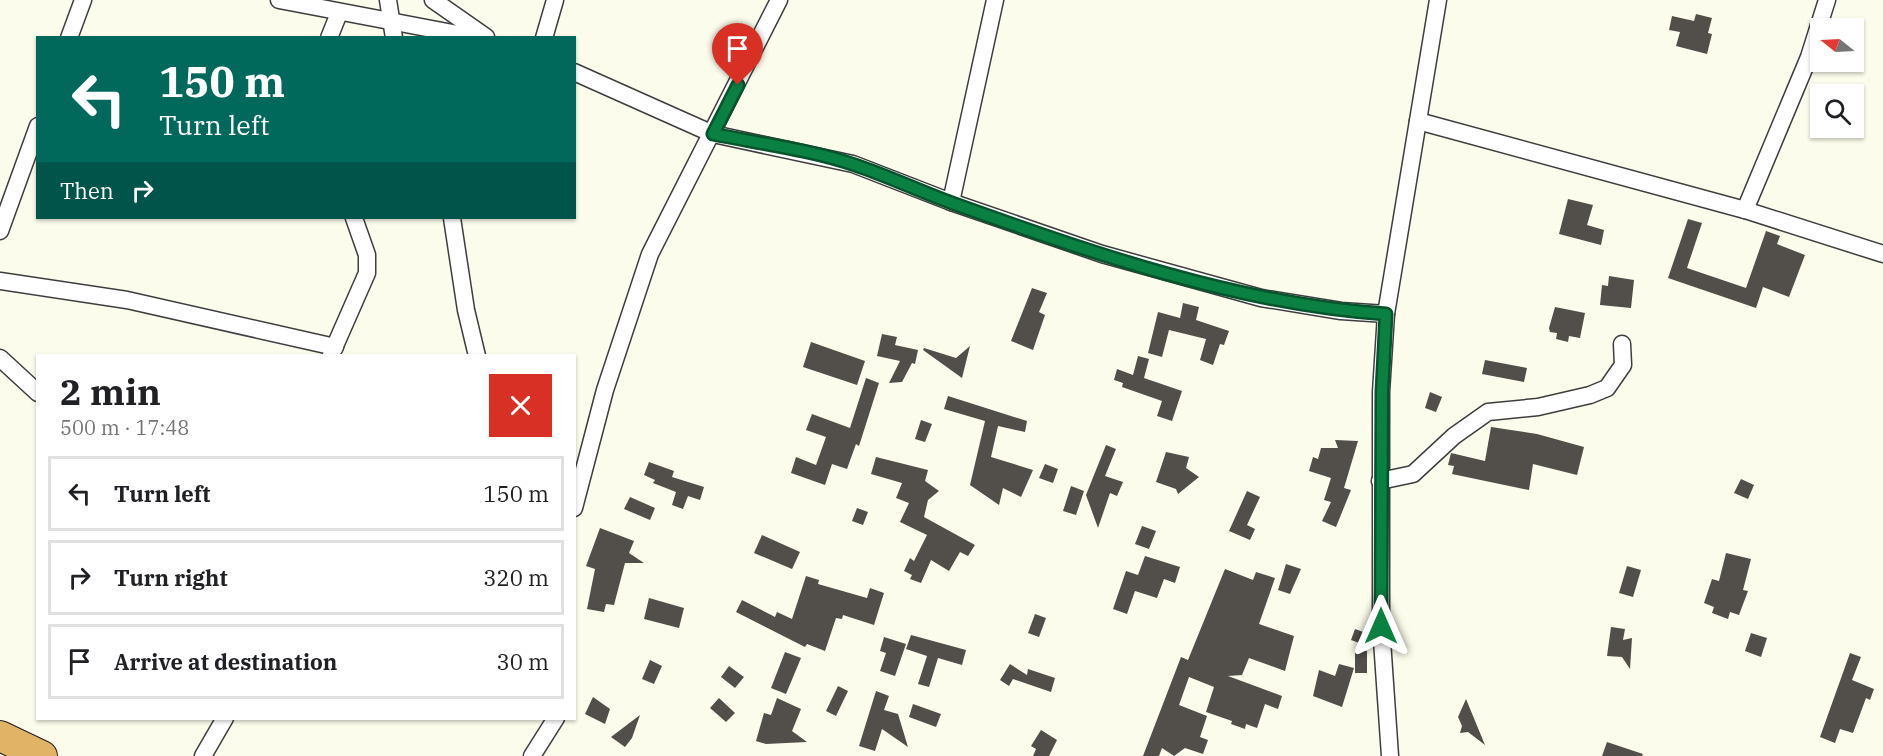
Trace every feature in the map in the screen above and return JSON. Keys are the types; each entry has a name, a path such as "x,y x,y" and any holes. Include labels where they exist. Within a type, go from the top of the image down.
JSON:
{"highway":[{"path":"0,736 42,756"}],"street":[{"path":"70,36 83,0"},
{"path":"279,0 339,13 393,30 458,36"},
{"path":"388,0 393,30"},
{"path":"433,0 483,36"},
{"path":"545,36 555,0"},
{"path":"576,500 605,390 650,254 713,134 779,0"},
{"path":"951,202 995,0"},
{"path":"1390,756 1381,626 1380,481 1386,314 1438,0"},
{"path":"1745,210 1809,57 1827,0"},
{"path":"330,36 339,13"},
{"path":"576,73 713,134 853,164 951,202 1102,254 1261,298 1341,311 1386,314"},
{"path":"1418,121 1745,210 1883,254"},
{"path":"0,231 36,132"},
{"path":"0,281 127,300 333,351 367,273 367,255 354,219"},
{"path":"452,219 466,310 477,354"},
{"path":"1380,481 1413,474 1454,436 1488,412 1538,407 1590,395 1607,388 1623,365 1622,344"},
{"path":"0,358 36,391"},
{"path":"203,756 224,720"},
{"path":"532,756 555,720"}],"building":[{"path":"1696,14 1712,18 1708,33 1712,34 1707,54 1676,46 1680,32 1669,30 1672,16 1694,21"},
{"path":"1568,199 1593,205 1587,225 1604,230 1601,245 1559,234"},
{"path":"1688,219 1702,223 1687,268 1746,288 1766,231 1780,236 1777,244 1805,255 1789,297 1763,287 1756,308 1668,278"},
{"path":"1609,276 1634,280 1631,308 1600,305 1602,285 1608,286"},
{"path":"1032,288 1047,293 1039,312 1045,315 1033,350 1011,341"},
{"path":"1183,303 1199,307 1196,320 1229,331 1224,345 1220,344 1213,365 1200,360 1206,339 1169,330 1162,357 1148,353 1158,312 1180,318"},
{"path":"1555,307 1585,313 1580,338 1569,336 1568,342 1556,339 1557,333 1550,332"},
{"path":"882,334 897,337 895,345 918,350 915,364 912,363 902,382 889,383 900,361 877,356"},
{"path":"811,342 865,361 857,385 803,367"},
{"path":"970,346 962,378 923,350 924,348 956,358"},
{"path":"1138,356 1149,359 1144,378 1182,391 1172,421 1157,416 1162,401 1122,387 1123,383 1114,380 1117,369 1133,375"},
{"path":"1485,360 1527,368 1524,382 1482,374"},
{"path":"866,378 879,383 859,446 856,444 847,469 832,464 825,485 791,473 796,457 816,465 826,437 806,430 812,414 850,428"},
{"path":"1430,392 1442,397 1436,412 1425,408"},
{"path":"948,396 1027,421 1025,432 998,426 991,457 1033,470 1021,497 1003,488 999,505 970,485 985,421 944,409"},
{"path":"921,420 932,424 925,442 915,439"},
{"path":"1491,427 1537,434 1584,447 1577,475 1533,464 1529,490 1452,474 1454,466 1448,465 1451,453 1485,461"},
{"path":"1335,440 1358,441 1344,488 1351,490 1336,527 1322,521 1331,502 1324,500 1331,478 1309,471 1313,457 1318,459 1321,448 1338,448"},
{"path":"1106,445 1116,449 1105,476 1123,482 1117,496 1110,493 1098,528 1086,495"},
{"path":"1166,452 1189,457 1186,468 1199,477 1178,494 1176,489 1156,482"},
{"path":"876,457 928,470 925,481 939,491 928,500 924,517 975,545 968,556 960,552 949,571 931,560 921,583 910,579 912,575 904,571 910,558 914,561 927,535 900,522 909,503 896,498 902,483 871,474"},
{"path":"649,462 674,471 672,477 704,487 700,500 688,496 683,509 672,505 676,492 653,483 655,480 644,475"},
{"path":"1045,464 1058,469 1053,483 1039,478"},
{"path":"1741,479 1754,485 1748,499 1734,493"},
{"path":"1071,486 1084,491 1076,515 1063,511"},
{"path":"1247,491 1260,497 1247,525 1255,529 1250,540 1229,531"},
{"path":"630,497 655,508 650,520 624,509"},
{"path":"857,508 868,512 863,525 852,521"},
{"path":"1142,526 1156,531 1149,549 1135,544"},
{"path":"600,528 634,541 629,553 644,563 625,563 614,605 606,604 604,612 587,609 595,569 586,566"},
{"path":"762,535 800,552 792,569 754,553"},
{"path":"1726,553 1751,559 1743,590 1748,591 1739,615 1730,612 1728,619 1712,613 1714,607 1704,603 1712,579 1719,581"},
{"path":"1145,556 1180,567 1175,583 1164,579 1157,598 1135,591 1127,614 1113,609 1126,571 1138,575"},
{"path":"1286,564 1301,569 1290,594 1278,590"},
{"path":"1627,566 1641,570 1633,597 1619,593"},
{"path":"1225,569 1253,580 1256,572 1275,578 1259,624 1294,636 1285,671 1249,658 1242,675 1228,676 1282,696 1278,709 1265,704 1257,728 1246,724 1245,729 1231,724 1232,721 1206,712 1214,687 1189,677 1179,705 1207,716 1200,737 1208,740 1203,754 1185,748 1174,756 1162,748 1159,756 1143,756 1181,657 1188,660"},
{"path":"806,576 819,580 818,584 867,598 870,588 884,593 874,625 843,615 842,619 836,618 825,651 807,644 805,647 736,612 742,600 775,617 777,612 792,619"},
{"path":"649,598 684,608 679,628 644,619"},
{"path":"1035,614 1046,618 1039,637 1028,633"},
{"path":"1611,627 1625,629 1623,640 1632,638 1630,669 1622,657 1607,656"},
{"path":"1355,629 1366,633 1362,644 1351,640"},
{"path":"1751,633 1767,638 1761,657 1745,651"},
{"path":"911,635 966,650 962,665 938,658 929,687 918,684 927,656 906,649"},
{"path":"884,637 906,644 895,676 880,671 886,653 880,651"},
{"path":"1355,651 1367,651 1367,673 1355,673"},
{"path":"785,652 801,658 786,694 771,688"},
{"path":"1850,653 1861,657 1852,680 1874,689 1870,700 1866,698 1853,733 1840,729 1835,743 1820,737"},
{"path":"650,660 662,666 654,684 642,679"},
{"path":"1010,664 1027,675 1028,669 1055,678 1051,692 1013,679 1009,686 1000,680"},
{"path":"1339,664 1354,668 1342,707 1313,696 1319,670 1335,676"},
{"path":"729,666 744,677 735,688 721,677"},
{"path":"838,686 848,691 836,716 826,711"},
{"path":"876,691 889,696 884,710 898,714 908,747 882,729 875,751 859,746"},
{"path":"593,697 610,709 605,724 585,714"},
{"path":"719,698 735,713 726,722 710,708"},
{"path":"777,698 801,709 792,731 807,742 766,744 756,741 764,713 771,715"},
{"path":"1466,699 1485,745 1468,732 1460,733 1462,726 1458,717"},
{"path":"913,704 941,714 936,727 909,717"},
{"path":"640,715 632,738 625,747 611,737"},
{"path":"1041,730 1057,740 1049,756 1033,756 1036,749 1031,746"},
{"path":"1607,742 1643,754 1642,756 1602,756"}],"route":[{"path":"738,85 713,134 853,164 951,202 1102,254 1261,298 1341,311 1386,314 1380,481 1381,626"}]}
